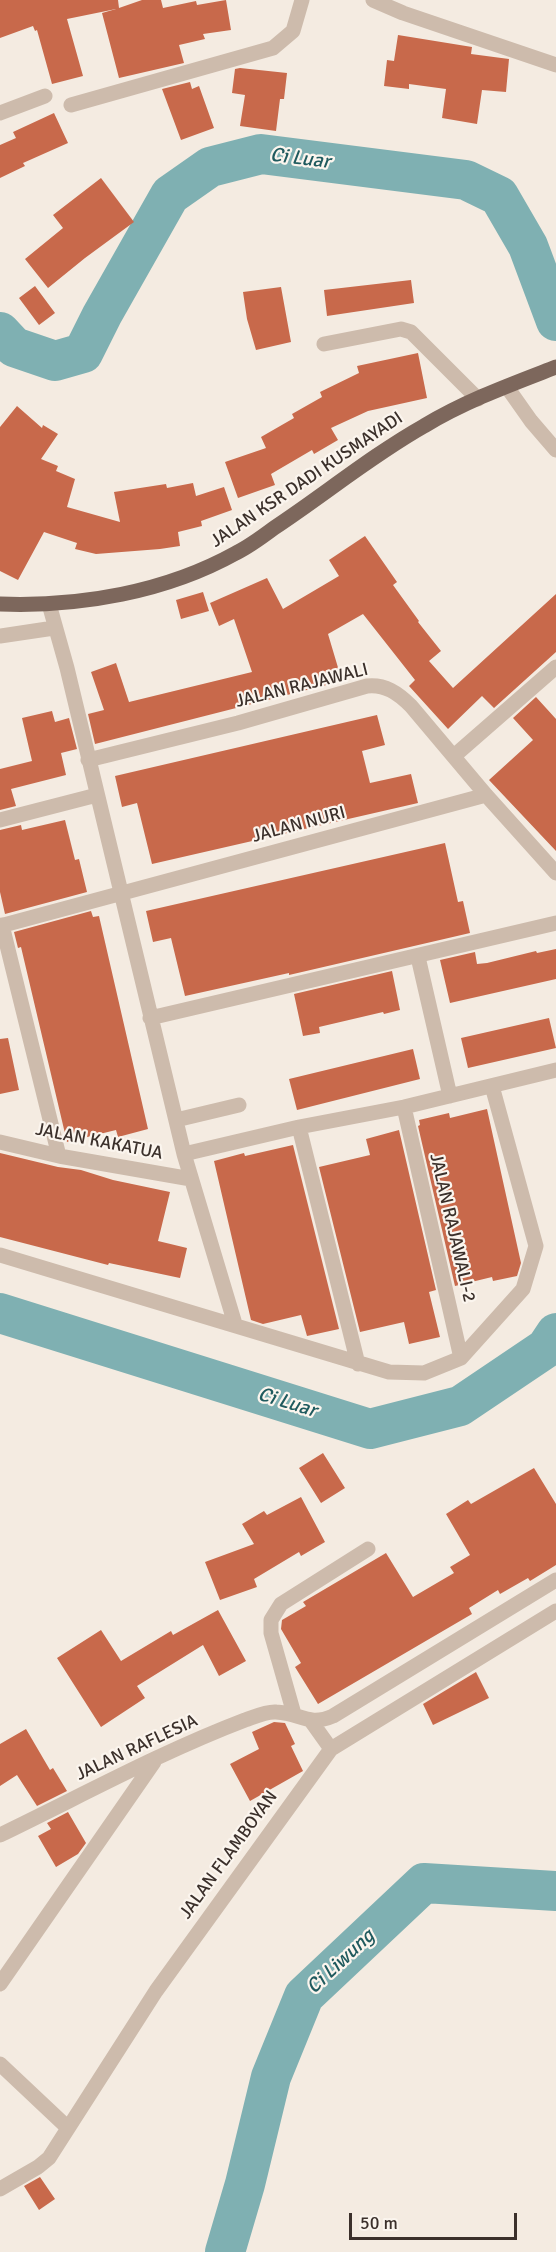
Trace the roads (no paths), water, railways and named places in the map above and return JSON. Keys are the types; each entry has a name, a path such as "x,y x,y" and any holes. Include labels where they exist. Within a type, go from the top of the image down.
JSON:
{"main road":[{"name":"JALAN KSR DADI KUSMAYADI","path":"0,604 49,604 133,593 200,571 238,553 315,501 370,459 416,430 478,399 553,368"}],"street":[{"path":"71,105 273,48 293,31 302,0"},
{"path":"373,0 404,7 556,64"},
{"path":"0,113 45,96"},
{"path":"324,344 401,329 406,330 411,332 478,399"},
{"path":"507,387 531,422 556,450"},
{"path":"49,604 67,668 184,1154 235,1324"},
{"path":"0,636 54,628"},
{"path":"454,756 554,673"},
{"name":"JALAN RAJAWALI","path":"88,760 238,723 367,686 379,685 399,694 556,873"},
{"path":"0,820 97,795"},
{"name":"JALAN NURI","path":"1,925 486,795"},
{"path":"150,1018 556,923"},
{"path":"1,925 58,1156"},
{"path":"418,957 450,1096"},
{"path":"184,1154 299,1127 404,1107 556,1070"},
{"path":"0,1255 235,1324 358,1364 389,1372 424,1372 461,1358 523,1288 536,1246 492,1086"},
{"path":"176,1120 239,1105"},
{"name":"JALAN RAJAWALI-2","path":"404,1107 461,1358"},
{"path":"299,1127 358,1364"},
{"name":"JALAN KAKATUA","path":"0,1142 58,1156 191,1179"},
{"path":"368,1549 281,1604 271,1620 271,1633 294,1714 311,1721 322,1721 333,1716 556,1580"},
{"path":"527,1599 541,1620"},
{"name":"JALAN FLAMBOYAN","path":"0,2189 49,2158 156,1991 331,1749 556,1611"},
{"name":"JALAN RAFLESIA","path":"0,1835 155,1760 246,1720 273,1712 294,1714"},
{"path":"311,1721 331,1749"},
{"path":"0,1984 155,1760"},
{"path":"0,2064 68,2128"}],"waterway":[{"name":"Ci Luar","path":"0,332 14,347 55,361 83,353 170,195 210,167 261,154 466,180 499,196 528,246 556,321"},
{"name":"Ci Luar","path":"0,1313 370,1429 460,1406 546,1348 556,1333"},
{"name":"Ci Liwung","path":"225,2252 245,2184 271,2077 304,1996 424,1883 556,1891"}]}
